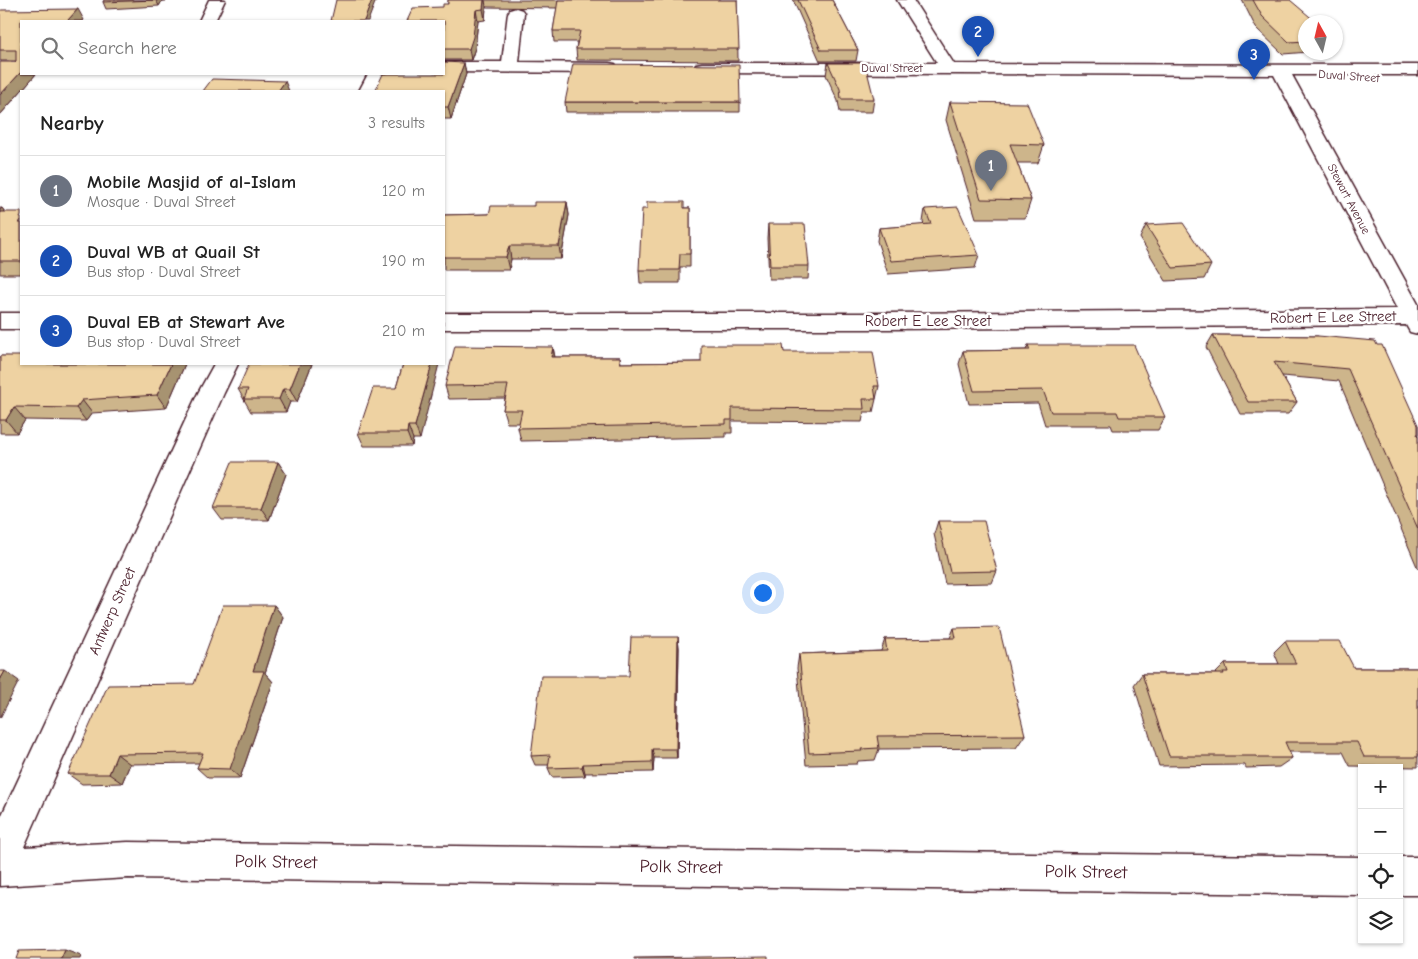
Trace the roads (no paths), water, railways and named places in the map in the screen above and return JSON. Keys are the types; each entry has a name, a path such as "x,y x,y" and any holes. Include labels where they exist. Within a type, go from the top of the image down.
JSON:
{"street":[{"path":"207,20 217,0"},
{"path":"905,0 949,69"},
{"path":"510,68 516,13"},
{"path":"445,67 630,68"},
{"name":"Duval Street","path":"690,68 1418,70"},
{"name":"Duval Street","path":"1281,71 1418,81"},
{"name":"Stewart Avenue","path":"1281,71 1416,321"},
{"path":"369,90 376,75"},
{"name":"Robert E Lee Street","path":"445,320 889,322 1416,321"},
{"path":"0,321 20,321"},
{"name":"Antwerp Street","path":"0,860 211,393 225,365"},
{"name":"Polk Street","path":"0,867 128,860 1358,876"},
{"path":"1403,876 1418,876"}],"place":[{"name":"Duval WB at Quail St","path":"978,57"},
{"name":"Duval EB at Stewart Ave","path":"1254,80"},
{"name":"Mobile Masjid of al-Islam","path":"991,191"}]}
